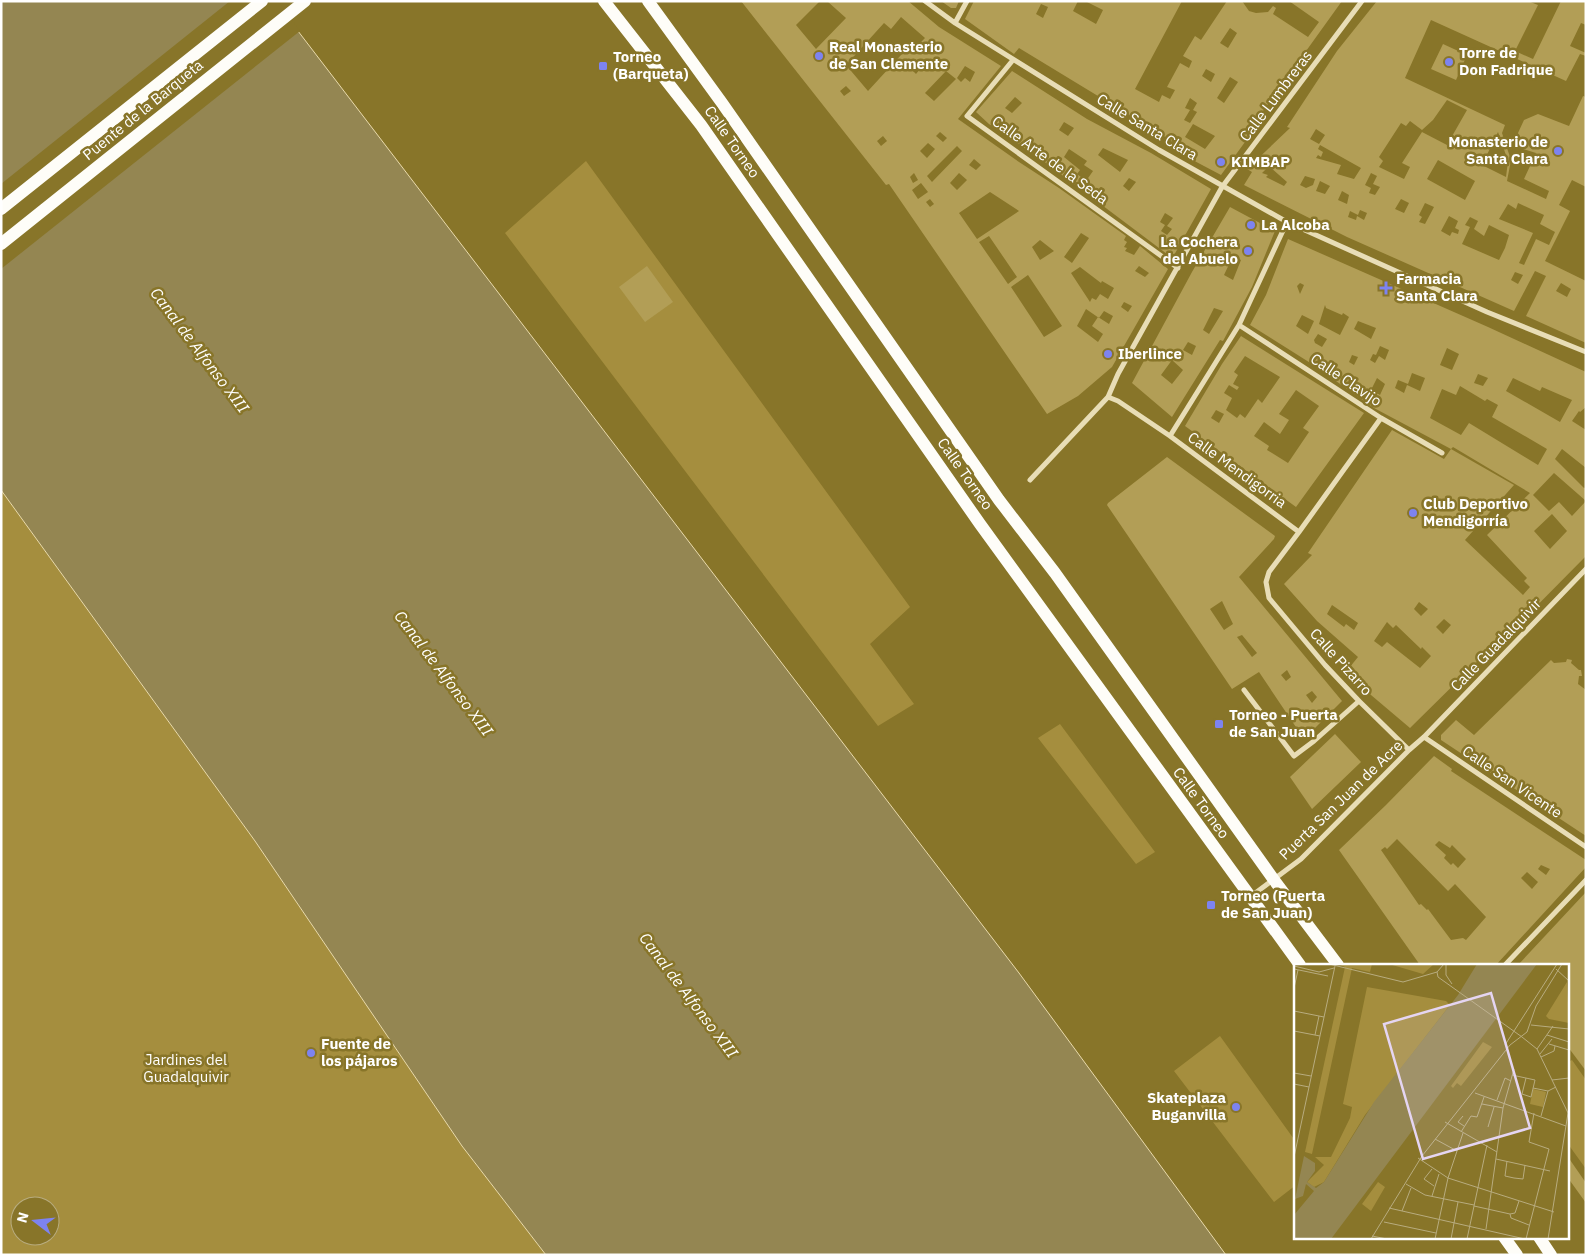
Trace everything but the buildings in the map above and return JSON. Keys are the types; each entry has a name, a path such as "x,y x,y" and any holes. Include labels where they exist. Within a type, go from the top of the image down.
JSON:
{"main road":[{"name":"Puente de la Barqueta","path":"1,209 262,1"},
{"name":"Puente de la Barqueta","path":"1,244 305,1"},
{"name":"Calle Torneo","path":"604,1 701,124 980,524 1299,964"},
{"name":"Calle Torneo","path":"648,1 722,103 999,500 1055,573 1274,880 1337,964"},
{"path":"1505,1238 1517,1255"},
{"path":"1539,1238 1551,1255"}],"street":[{"name":"Calle Santa Clara","path":"925,1 955,23 1159,150 1287,222 1487,312 1586,352"},
{"path":"955,23 967,1"},
{"name":"Calle Lumbreras","path":"1030,480 1108,397 1118,374 1222,187 1362,1"},
{"name":"Calle Arte de la Seda","path":"1014,60 967,116 1178,268"},
{"path":"1170,436 1238,325 1287,222"},
{"name":"Calle Clavijo","path":"1238,325 1381,418 1442,453"},
{"name":"Calle Mendigorria","path":"1108,397 1118,401 1170,436 1299,532"},
{"path":"1299,532 1381,418"},
{"name":"Calle Pizarro","path":"1299,532 1269,572 1266,582 1270,598 1325,666 1409,750"},
{"name":"Calle Guadalquivir","path":"1424,737 1586,569"},
{"path":"1244,690 1294,756 1359,701"},
{"name":"Puerta San Juan de Acre","path":"1250,897 1300,859 1424,737"},
{"name":"Calle San Vicente","path":"1424,737 1586,847"},
{"path":"1506,964 1586,880"}],"green space":[{"path":"586,161 910,607 870,644 914,704 878,726 505,233"},
{"name":"Jardines del Guadalquivir","path":"1,490 255,841 462,1146 546,1255 1,1255"},
{"path":"1060,724 1155,852 1136,864 1038,738"},
{"name":"Skateplaza Buganvilla","path":"1220,1036 1294,1139 1294,1187 1274,1202 1174,1071"},
{"path":"1572,1060 1586,1080 1586,1169 1570,1147 1570,1061"}],"water":[{"name":"Canal de Alfonso XIII","path":"1,1 275,1 1019,973 1226,1255 546,1255 462,1146 255,841 1,490"}],"pier":[{"path":"230,1 278,1 300,31 1,269 1,184"}],"place":[{"name":"Real Monasterio de San Clemente","path":"819,56"},
{"name":"Torre de Don Fadrique","path":"1449,62"},
{"name":"Torneo (Barqueta)","path":"603,66"},
{"name":"Monasterio de Santa Clara","path":"1558,151"},
{"name":"KIMBAP","path":"1221,162"},
{"name":"La Alcoba","path":"1251,225"},
{"name":"La Cochera del Abuelo","path":"1248,251"},
{"name":"Farmacia Santa Clara","path":"1386,288"},
{"name":"Iberlince","path":"1108,354"},
{"name":"Club Deportivo Mendigorría","path":"1413,513"},
{"name":"Torneo - Puerta de San Juan","path":"1219,724"},
{"name":"Torneo (Puerta de San Juan)","path":"1211,905"},
{"name":"Fuente de los pájaros","path":"311,1053"},
{"name":"Skateplaza Buganvilla","path":"1236,1107"}]}
